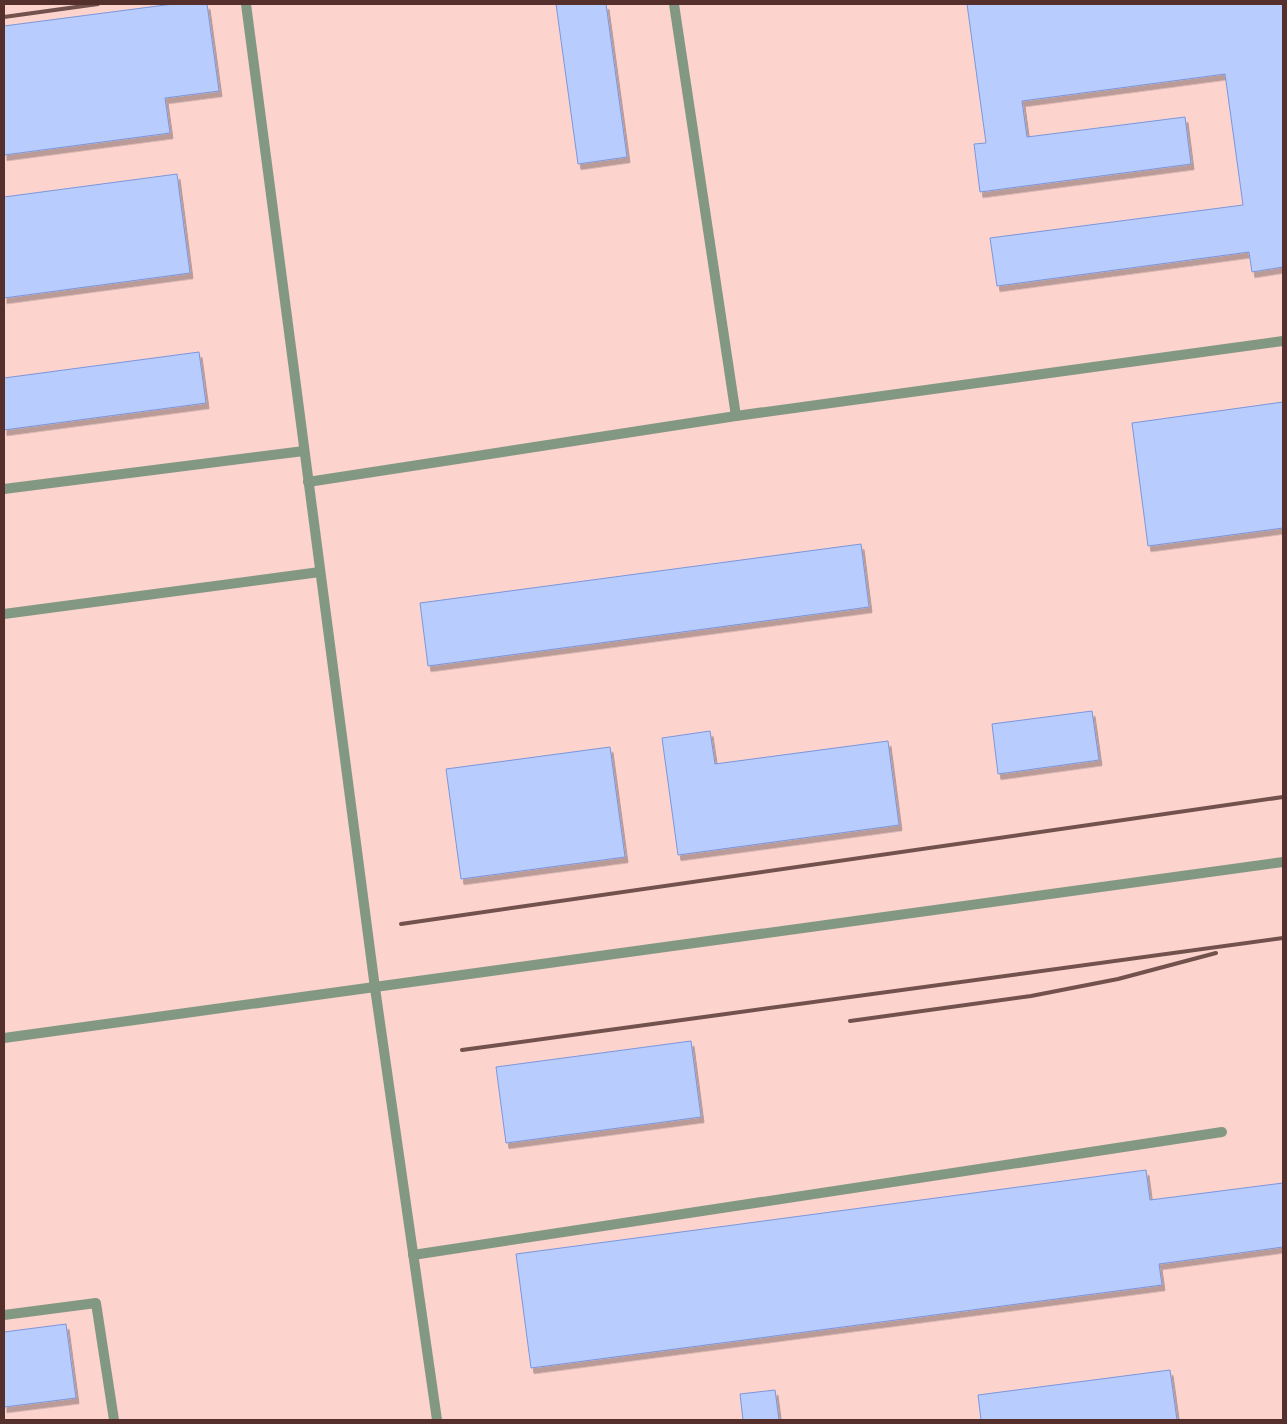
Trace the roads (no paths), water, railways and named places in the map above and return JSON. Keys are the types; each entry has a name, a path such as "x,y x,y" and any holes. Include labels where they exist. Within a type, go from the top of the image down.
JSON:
{"lane":[{"path":"246,4 375,988 437,1420"},
{"path":"674,4 736,416"},
{"path":"308,482 736,416 1283,340"},
{"path":"4,489 304,451"},
{"path":"4,614 320,572"},
{"path":"4,1038 1283,862"},
{"path":"413,1255 1222,1132"},
{"path":"4,1315 96,1303 114,1420"}],"railway":[{"path":"4,17 98,4"},
{"path":"401,924 1283,797"},
{"path":"462,1050 1283,938"},
{"path":"850,1021 1031,996 1118,979 1216,953"}]}
